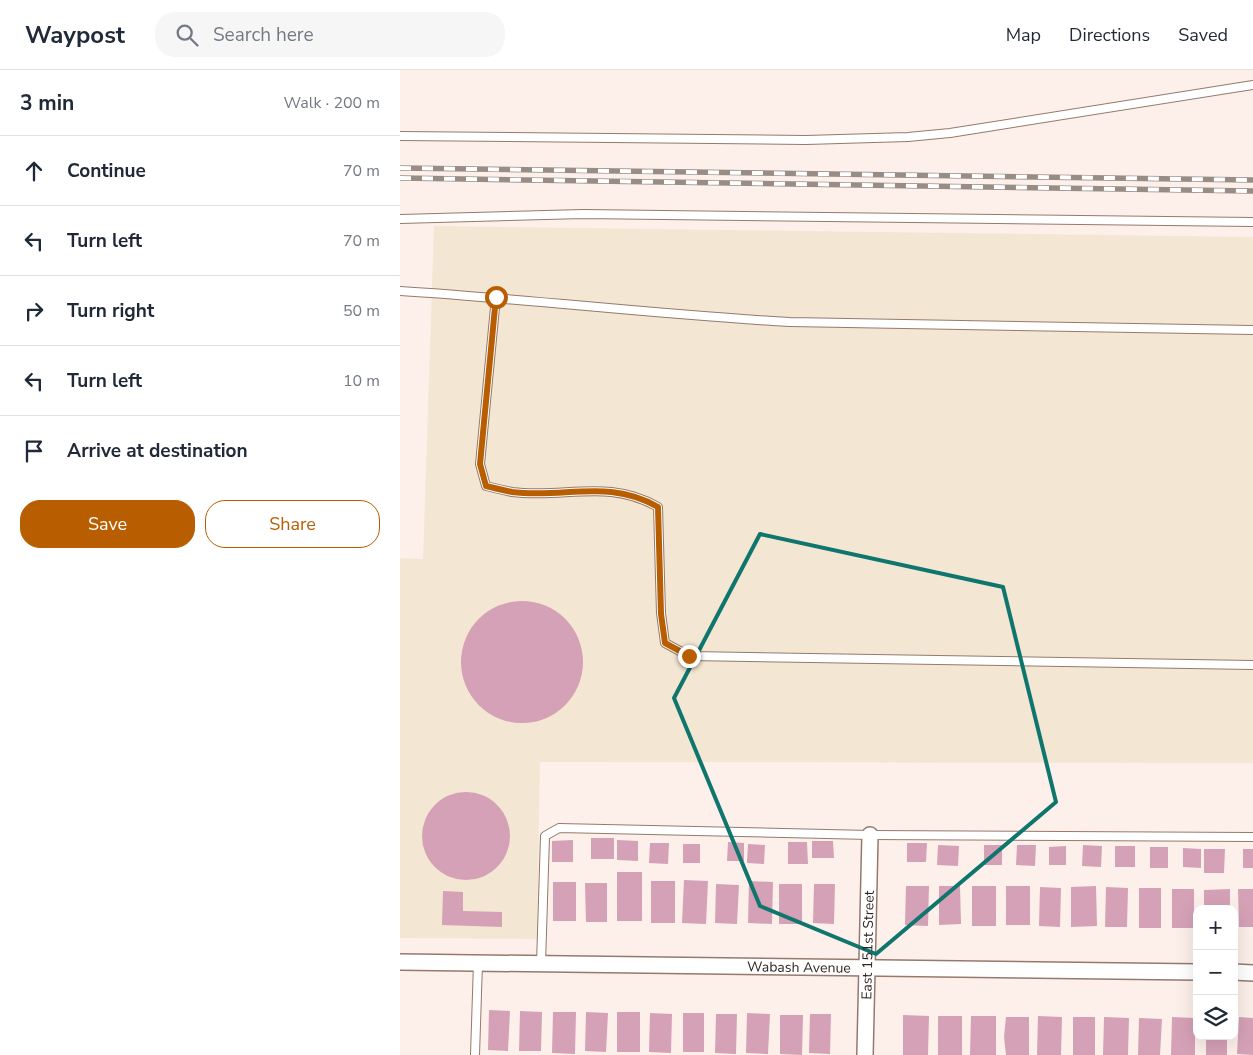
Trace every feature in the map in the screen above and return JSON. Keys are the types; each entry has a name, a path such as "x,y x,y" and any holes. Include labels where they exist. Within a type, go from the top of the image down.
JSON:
{"street":[{"name":"East 151st Street","path":"865,1055 870,835"},
{"name":"Wabash Avenue","path":"400,962 1193,972"},
{"path":"1238,972 1253,973"}],"lane":[{"path":"400,136 806,140 908,137 950,133 1253,85"},
{"path":"400,219 583,214 1253,222"},
{"path":"400,291 496,297 723,319 790,322 1253,330"},
{"path":"496,297 480,464 486,486 513,492 615,491 640,496 658,507 661,614 665,643 689,656 1253,666"},
{"path":"541,964 545,836 559,828 870,835 1253,837"},
{"path":"475,1055 478,963"}],"highlighted area":[{"path":"760,534 1003,587 1056,802 876,954 760,906 674,698"}],"shaded area":[{"path":"434,226 1253,237 1253,763 540,762 537,939 400,938 400,558 423,559"}],"building":[{"path":"522,601 545,605 565,619 579,639 583,662 579,685 565,705 545,719 522,723 499,719 479,705 465,685 461,662 465,639 479,619 499,605"},
{"path":"466,792 483,796 497,805 506,819 510,836 506,853 497,867 483,876 466,880 449,876 435,867 426,853 422,836 426,819 435,805 449,796"},
{"path":"591,838 614,838 614,859 591,859"},
{"path":"573,840 573,862 552,862 552,841"},
{"path":"617,840 638,841 638,861 617,860"},
{"path":"812,841 833,841 834,858 812,858"},
{"path":"728,842 744,843 744,861 727,861"},
{"path":"788,842 807,842 808,864 788,864"},
{"path":"650,843 669,843 668,864 649,863"},
{"path":"907,843 927,843 926,862 907,862"},
{"path":"683,844 700,844 700,863 683,863"},
{"path":"748,844 765,845 764,864 747,863"},
{"path":"938,845 959,846 958,866 937,865"},
{"path":"984,845 1002,845 1002,865 984,865"},
{"path":"1017,845 1036,845 1035,866 1016,865"},
{"path":"1083,845 1102,846 1101,867 1082,866"},
{"path":"1066,846 1066,865 1049,865 1049,847"},
{"path":"1115,846 1135,846 1135,867 1115,867"},
{"path":"1150,847 1168,847 1168,868 1150,868"},
{"path":"1183,848 1201,849 1201,868 1183,867"},
{"path":"1204,849 1225,849 1224,873 1204,873"},
{"path":"1243,849 1253,849 1253,868 1243,868"},
{"path":"617,872 642,872 642,921 617,921"},
{"path":"684,880 708,881 706,924 682,923"},
{"path":"651,881 675,881 675,923 651,923"},
{"path":"749,881 773,882 772,924 748,923"},
{"path":"553,882 576,882 576,921 553,921"},
{"path":"585,883 607,883 607,922 586,922"},
{"path":"716,884 739,885 737,924 715,923"},
{"path":"779,884 802,884 802,924 779,924"},
{"path":"814,884 835,884 834,924 813,923"},
{"path":"906,886 929,886 928,926 905,925"},
{"path":"939,886 960,886 961,924 939,925"},
{"path":"972,886 996,886 996,926 972,926"},
{"path":"1006,886 1030,886 1030,925 1006,925"},
{"path":"1096,886 1097,926 1071,927 1071,887"},
{"path":"1040,887 1061,888 1060,927 1039,926"},
{"path":"1106,887 1128,888 1127,927 1105,927"},
{"path":"1139,888 1161,888 1161,928 1139,928"},
{"path":"1172,889 1194,889 1193,928 1172,928"},
{"path":"1230,889 1230,905 1204,905 1204,890"},
{"path":"1238,889 1253,889 1253,927 1239,927"},
{"path":"443,891 463,892 463,911 502,912 502,927 442,925"},
{"path":"489,1010 510,1011 508,1051 488,1050"},
{"path":"520,1011 542,1012 541,1051 519,1051"},
{"path":"553,1012 576,1012 575,1054 552,1053"},
{"path":"586,1012 608,1013 606,1052 585,1051"},
{"path":"617,1012 640,1012 640,1052 617,1052"},
{"path":"650,1013 672,1014 671,1053 649,1052"},
{"path":"683,1013 704,1013 704,1052 683,1052"},
{"path":"747,1013 770,1014 768,1054 746,1053"},
{"path":"716,1014 737,1014 736,1054 715,1053"},
{"path":"810,1014 831,1014 830,1054 809,1053"},
{"path":"780,1015 803,1015 802,1055 780,1054"},
{"path":"903,1015 929,1016 928,1055 903,1055"},
{"path":"938,1016 962,1016 962,1055 938,1055"},
{"path":"971,1016 996,1016 996,1055 970,1055"},
{"path":"1038,1016 1062,1017 1061,1055 1037,1055"},
{"path":"1006,1017 1029,1017 1029,1055 1006,1055 1004,1037"},
{"path":"1073,1017 1095,1017 1095,1055 1073,1055"},
{"path":"1104,1017 1129,1018 1128,1055 1103,1055"},
{"path":"1172,1017 1193,1018 1195,1055 1171,1055"},
{"path":"1239,1017 1253,1018 1253,1055 1237,1054"},
{"path":"1139,1018 1162,1019 1160,1055 1138,1055"},
{"path":"1206,1040 1227,1040 1227,1055 1206,1055"}],"railway":[{"path":"400,168 1253,180"},
{"path":"400,178 1253,191"}],"route":[{"path":"496,297 480,464 486,486 513,492 615,491 640,496 658,507 661,614 665,643 689,656"}]}
